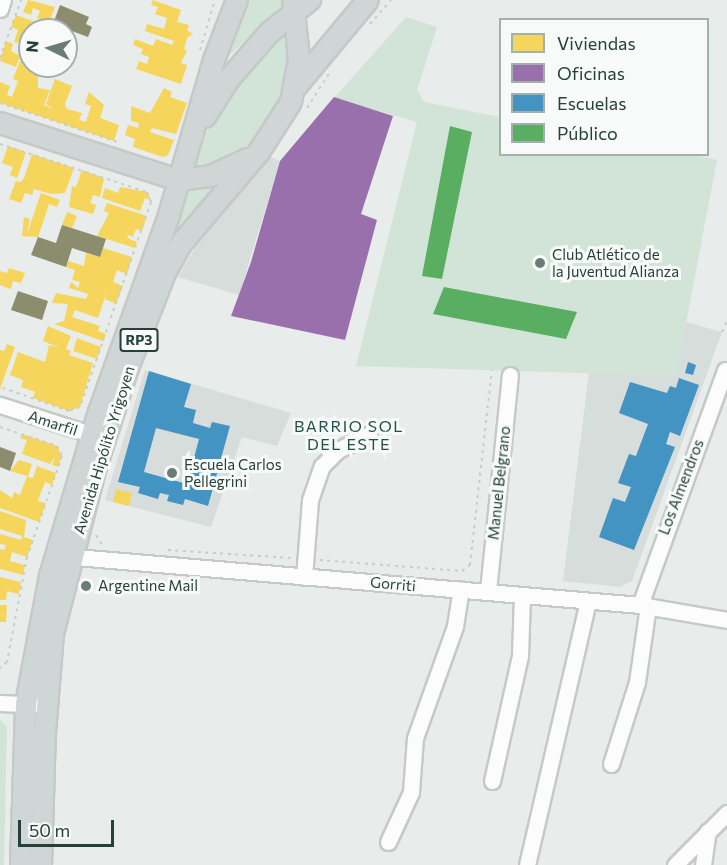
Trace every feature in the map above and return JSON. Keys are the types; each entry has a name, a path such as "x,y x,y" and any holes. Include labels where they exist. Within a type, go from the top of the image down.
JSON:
{"main road":[{"name":"Avenida Hipólito Yrigoyen","path":"21,865 26,704 99,437 237,0"},
{"name":"RP3","path":"295,88 368,0"},
{"name":"Avenida Hipólito Yrigoyen","path":"99,437 165,273 181,244 260,152 295,88 299,58 300,3"},
{"path":"159,176 177,168 229,79 300,3"},
{"path":"0,123 159,176 179,180 223,172 260,152"},
{"path":"159,176 167,199 168,218"},
{"name":"Avenida Hipólito Yrigoyen","path":"41,865 47,705 53,634 65,556"}],"street":[{"path":"0,9 3,0"},
{"name":"Los Almendros","path":"611,764 637,682 644,605 725,370"},
{"name":"Manuel Belgrano","path":"488,591 510,375"},
{"name":"Amarfil","path":"0,405 99,437"},
{"path":"304,577 310,500 322,466 338,450 368,435"},
{"name":"Gorriti","path":"65,556 644,605 727,621"},
{"path":"388,842 411,792 421,714 455,626 461,589"},
{"path":"492,781 519,656 522,595"},
{"path":"527,865 588,600"},
{"path":"0,703 47,705"},
{"path":"675,865 727,813"},
{"path":"703,865 708,831"}],"path":[{"path":"0,58 21,0"},
{"path":"197,59 215,0"},
{"path":"0,103 122,144"},
{"path":"0,144 147,192 151,202 80,407 69,411 0,387"},
{"path":"722,332 727,320"},
{"path":"162,549 462,571 470,565 492,370"},
{"path":"0,427 57,446 62,456 27,557 7,662 0,668"},
{"path":"98,526 96,535 102,545 114,546"}],"shaded area":[{"path":"269,156 280,161 239,295 178,277 202,236"},
{"path":"686,322 722,332 632,581 620,587 563,581 589,372 675,376"},
{"name":"Escuela Carlos Pellegrini","path":"145,370 291,413 277,446 242,437 211,527 105,500"}],"green space":[{"path":"246,0 282,0 283,5 230,55"},
{"name":"Club Atlético de la Juventud Alianza","path":"406,17 437,27 417,90 424,102 499,117 499,156 700,156 717,160 676,376 356,366 417,122 334,98"},
{"path":"289,27 288,78 263,132 249,146 215,169 189,171 213,118 249,66"},
{"path":"213,186 176,237 174,236 188,190"},
{"path":"0,719 7,727 4,865 0,865"}],"building: Viviendas":[{"path":"28,0 55,7 51,18 37,18 40,11 33,8 31,15 23,12"},
{"path":"153,0 181,10 177,22 189,25 187,30 193,34 187,38 184,49 187,51 181,63 187,65 181,84 136,69 139,61 147,64 149,57 141,54 143,49 133,45 135,39 153,46 156,39 172,45 174,41 145,31 147,24 164,29 167,18 155,14 158,7 151,5"},
{"path":"16,15 24,18 18,18 18,30 11,27"},
{"path":"18,30 18,43 14,42"},
{"path":"6,41 13,44 11,51 18,55 16,67 0,61"},
{"path":"18,66 18,78 38,78 38,88 50,90 44,105 53,109 46,104 55,79 72,86 65,104 67,109 82,113 79,120 86,122 91,106 85,104 89,92 104,105 100,118 119,125 114,141 0,103 0,82 10,86 7,95 12,97 18,81 13,79"},
{"path":"164,88 172,92 170,97 187,103 176,134 152,128 150,132 174,140 168,155 163,157 133,147 135,139 125,135 128,125 138,128 139,123 131,121 131,106 150,113"},
{"path":"8,146 26,152 17,178 10,175 13,167 2,163"},
{"path":"32,154 74,168 65,193 51,194 34,189 32,195 25,193 21,203 9,199 16,181 21,182 24,178"},
{"path":"82,170 104,178 100,197 93,195 90,203 96,205 93,214 69,207 72,186 76,187"},
{"path":"120,187 147,192 151,200 145,198 140,211 102,198 105,188 118,193"},
{"path":"41,193 60,200 57,207 49,204 38,237 22,236 24,217 30,219 27,234"},
{"path":"107,203 147,216 142,231 136,229 133,237 128,235 127,238 137,242 135,248 97,236 109,213 104,211"},
{"path":"67,212 77,216 72,228 62,225"},
{"path":"103,248 132,257 127,274 117,270 113,282 123,286 116,304 105,299 108,288 98,318 75,310 72,317 100,326 98,331 106,334 103,341 54,324 64,321 68,304 52,303 56,293 86,299 88,294 69,288 71,282 78,288 80,282 72,280 75,270 66,267 68,261 84,266 86,253 100,257"},
{"path":"9,268 25,273 21,283 13,281 11,289 0,285 0,271 7,273"},
{"path":"48,326 71,336 66,349 71,351 69,355 93,363 80,407 69,411 33,398 35,392 21,387 23,380 10,375 18,352 45,362 49,345 60,348 43,341"},
{"path":"77,338 101,347 97,359 73,351"},
{"path":"7,344 15,347 0,389 0,350 4,351"},
{"path":"22,434 57,446 62,456 58,467 52,465 55,457 50,464 22,454 27,440 20,438"},
{"path":"19,460 32,464 28,477 33,478 37,466 56,473 52,485 45,482 40,495 38,501 46,503 39,522 0,508 0,490 12,498 14,492 20,495 27,476 10,471"},
{"path":"116,489 132,493 129,506 113,502"},
{"path":"0,511 26,520 24,537 33,540 27,557 12,552 10,561 25,565 23,575 0,569 0,549 4,550 6,545 0,544 0,534 21,540 22,536 0,529"},
{"path":"0,577 21,582 19,594 7,591 6,600 0,600"},
{"path":"0,605 7,605 6,622 0,622"}],"building: Oficinas":[{"path":"334,97 393,116 361,214 377,220 345,340 231,316 251,262 280,161"}],"building: Escuelas":[{"path":"688,362 696,365 693,375 685,373"},
{"path":"149,371 191,384 184,407 196,410 193,423 210,428 212,422 230,426 208,506 185,499 183,505 167,501 169,495 160,493 158,499 138,493 140,487 118,482","holes":["156,428 199,439 187,484 144,472"]},
{"path":"679,378 699,385 680,436 670,432 666,444 675,447 634,550 599,537 613,498 625,502 631,487 618,483 629,454 636,456 648,424 619,413 630,382 667,393 670,386 676,388"}],"building: Público":[{"path":"450,126 472,132 442,279 422,276"},
{"path":"444,287 577,312 566,339 433,314"}],"building: Industria":[{"path":"60,5 89,17 86,24 92,27 88,37 78,33 78,18 55,18"},
{"path":"62,225 106,239 100,257 72,248 66,267 31,255 38,237 56,243"},
{"path":"18,291 48,301 42,320 11,310"},
{"path":"0,447 16,453 10,471 0,467"}],"place":[{"name":"Club Atlético de la Juventud Alianza","path":"540,263"},
{"name":"Escuela Carlos Pellegrini","path":"172,473"},
{"name":"Argentine Mail","path":"86,586"}],"district":[{"name":"BARRIO SOL DEL ESTE","path":"349,435"}]}
